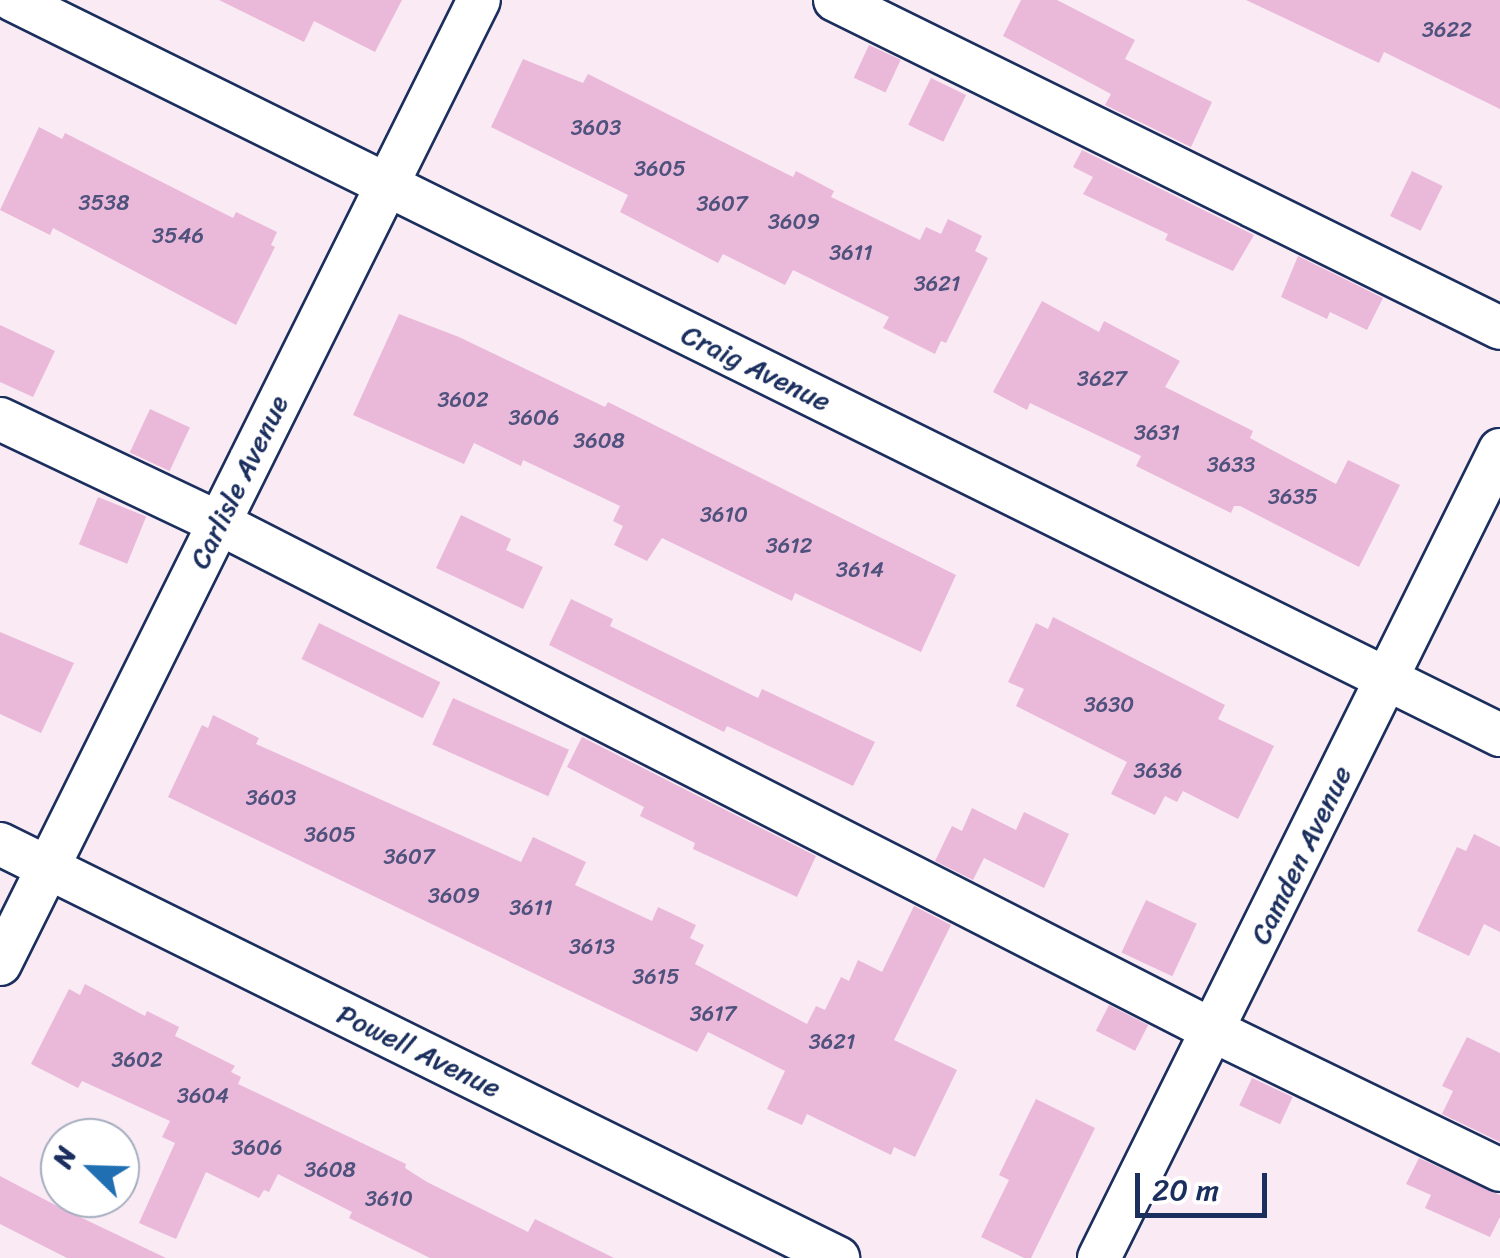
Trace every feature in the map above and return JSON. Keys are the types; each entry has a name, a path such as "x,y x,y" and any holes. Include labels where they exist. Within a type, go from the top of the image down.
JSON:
{"street":[{"name":"Craig Avenue","path":"13,0 1500,735"},
{"name":"Carlisle Avenue","path":"0,964 51,869 479,0"},
{"path":"836,0 1500,328"},
{"path":"0,419 219,523 1214,1031 1500,1170"},
{"name":"Camden Avenue","path":"1099,1258 1500,450"},
{"name":"Powell Avenue","path":"0,844 838,1258"}],"building":[{"path":"219,0 402,0 375,52 314,21 304,42"},
{"path":"1021,0 1057,0 1135,40 1125,59 1212,102 1191,147 1105,105 1111,94 1003,36"},
{"path":"1246,0 1500,0 1500,109 1384,52 1379,63"},
{"path":"869,45 901,60 886,92 854,78"},
{"path":"523,59 583,83 588,74 793,177 796,171 834,191 831,197 920,240 926,227 941,234 948,219 982,236 975,251 988,258 946,343 941,341 935,354 883,328 889,317 793,270 785,285 723,254 718,263 620,212 628,195 491,127"},
{"path":"931,78 966,95 943,142 908,125"},
{"path":"39,127 62,139 65,133 233,218 236,212 277,232 271,245 275,247 236,325 53,228 50,235 0,210"},
{"path":"1082,150 1254,235 1233,271 1165,240 1168,234 1083,194 1093,177 1073,167"},
{"path":"1412,171 1443,186 1421,231 1390,216"},
{"path":"1298,256 1383,298 1367,330 1330,312 1327,319 1281,297"},
{"path":"1042,301 1099,332 1104,321 1180,361 1165,387 1253,431 1250,438 1336,484 1348,460 1400,485 1359,567 1240,506 1234,506 1231,513 1136,466 1141,456 1030,403 1027,410 993,392"},
{"path":"399,314 459,337 605,407 608,402 956,575 921,652 795,593 792,601 662,538 647,561 614,545 623,526 613,521 620,506 523,460 521,466 474,443 464,464 353,415"},
{"path":"0,325 55,351 33,397 0,382"},
{"path":"150,409 190,428 170,471 130,453"},
{"path":"98,497 146,516 127,564 79,544"},
{"path":"461,515 511,539 506,550 543,567 523,609 436,568"},
{"path":"571,599 613,619 610,626 758,698 762,689 875,742 853,786 727,726 724,732 549,645"},
{"path":"1053,617 1225,705 1218,719 1274,746 1238,819 1183,791 1177,802 1165,796 1155,815 1111,794 1127,762 1016,706 1024,689 1008,682 1036,623 1048,629"},
{"path":"319,623 440,682 423,718 301,659"},
{"path":"0,632 74,663 41,733 0,714"},
{"path":"453,698 569,750 548,796 432,745"},
{"path":"213,715 259,738 256,744 521,862 533,837 586,862 575,885 652,921 658,907 696,925 690,938 704,945 695,964 807,1024 816,1006 825,1010 841,977 849,981 858,960 882,972 914,906 951,925 894,1040 957,1070 915,1157 894,1147 891,1155 807,1114 802,1125 767,1109 785,1071 708,1032 697,1052 168,797 202,725 208,728"},
{"path":"582,737 816,856 797,897 693,849 695,843 640,816 644,807 567,767"},
{"path":"972,808 1016,830 1024,812 1069,834 1044,888 984,858 973,880 935,861 952,826 962,831"},
{"path":"1474,834 1500,847 1500,932 1484,924 1469,956 1417,931 1457,847 1466,851"},
{"path":"1146,900 1197,924 1172,976 1121,953"},
{"path":"85,984 145,1016 147,1011 179,1027 175,1036 235,1066 231,1072 241,1077 238,1084 406,1164 405,1168 427,1182 528,1232 535,1219 614,1258 430,1258 349,1218 352,1212 278,1174 269,1192 264,1190 259,1198 206,1172 176,1239 139,1223 175,1143 162,1137 170,1121 82,1081 78,1088 31,1064 69,989 80,995"},
{"path":"1109,1005 1148,1025 1135,1051 1096,1031"},
{"path":"1467,1037 1500,1053 1500,1142 1442,1114 1453,1091 1442,1086"},
{"path":"1252,1078 1293,1097 1280,1124 1239,1105"},
{"path":"1036,1099 1095,1128 1031,1258 1024,1258 981,1237 1009,1180 999,1175"},
{"path":"1419,1158 1500,1195 1500,1217 1490,1237 1425,1208 1431,1195 1406,1184"},
{"path":"0,1176 40,1197 40,1218 82,1218 166,1258 67,1258 0,1224"}]}
